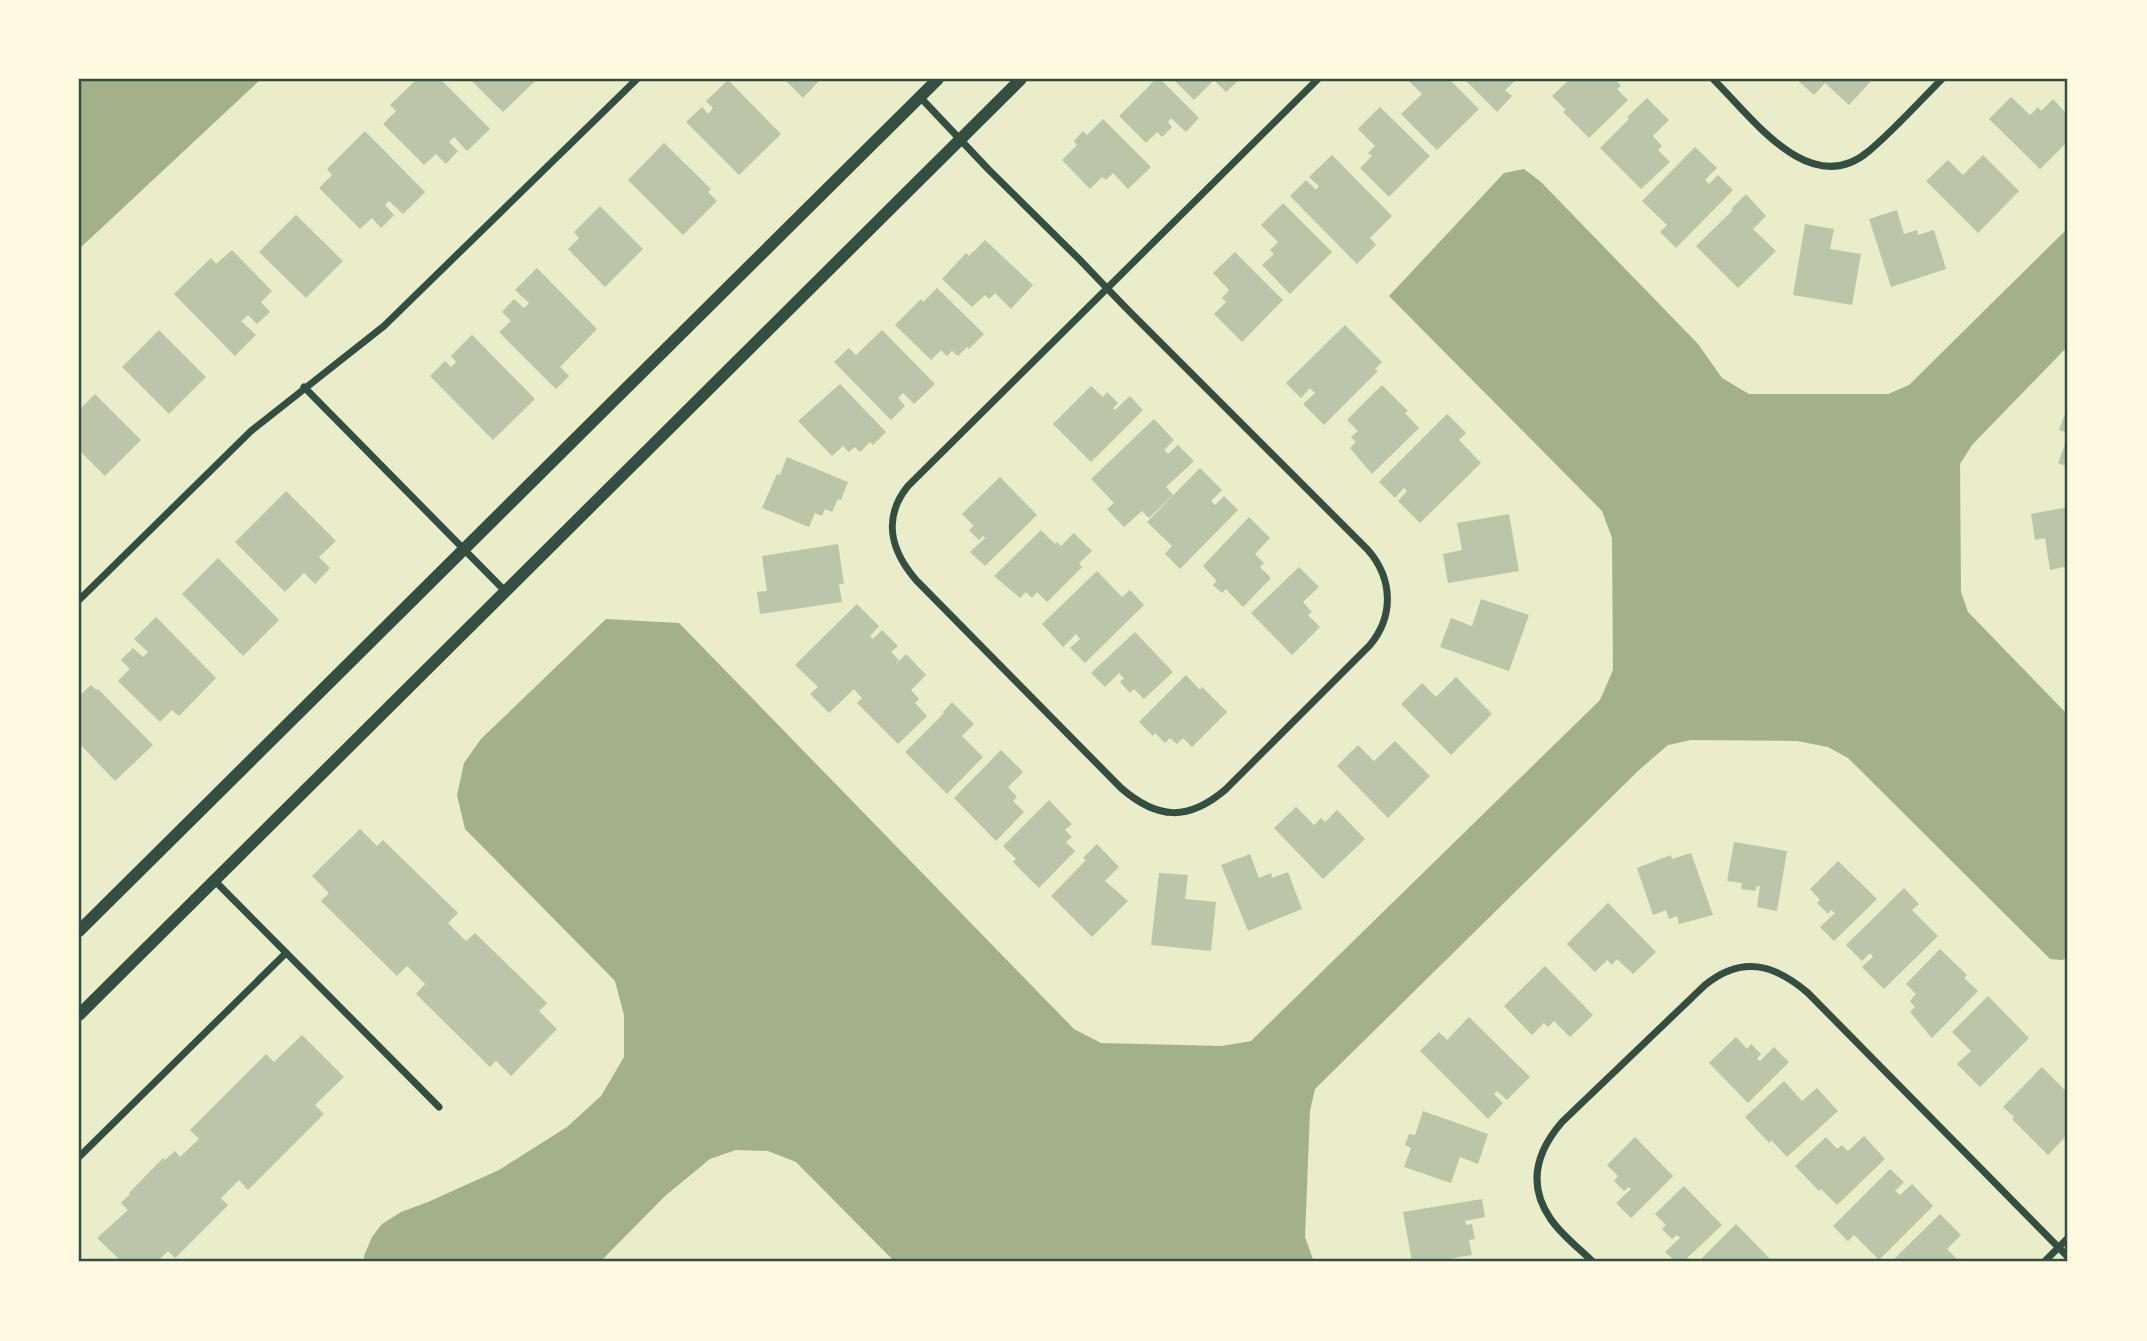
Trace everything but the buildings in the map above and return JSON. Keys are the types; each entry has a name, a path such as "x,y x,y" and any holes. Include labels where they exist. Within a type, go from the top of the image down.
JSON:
{"street":[{"path":"79,600 244,437 384,326 637,79"},
{"path":"79,931 939,79"},
{"path":"79,1015 1021,79"},
{"path":"920,97 1107,288 1368,550 1382,570 1388,594 1385,621 1370,645 1226,790 1201,807 1175,813 1156,810 1132,799 908,571 895,550 895,508 908,486 1107,288 1318,79"},
{"path":"1713,79 1789,153 1818,166 1836,166 1852,162 1869,151 1941,79"},
{"path":"304,387 506,592"},
{"path":"214,880 439,1107"},
{"path":"79,1157 286,953"},
{"path":"1593,1262 1550,1219 1537,1179 1537,1168 1543,1149 1562,1122 1705,985 1714,978 1748,966 1767,968 1785,975 1808,993 2068,1257"},
{"path":"2044,1262 2068,1238"}],"shaded area":[{"path":"79,79 261,79 79,249"},
{"path":"1524,169 1541,182 1698,344 1722,378 1749,394 1888,394 1909,385 2068,228 2068,346 1972,445 1960,464 1961,592 1968,612 2068,715 2068,955 2063,960 2050,959 1848,758 1828,747 1797,741 1691,740 1668,745 1639,770 1315,1089 1310,1111 1305,1237 1314,1262 895,1262 796,1162 768,1151 736,1150 710,1159 665,1196 600,1262 364,1262 372,1237 382,1224 401,1212 499,1170 567,1127 601,1096 624,1057 624,1015 615,981 465,829 457,795 464,763 481,739 606,619 679,623 1074,1029 1101,1043 1222,1046 1251,1041 1600,700 1613,670 1612,538 1602,511 1389,296 1504,173"}]}
